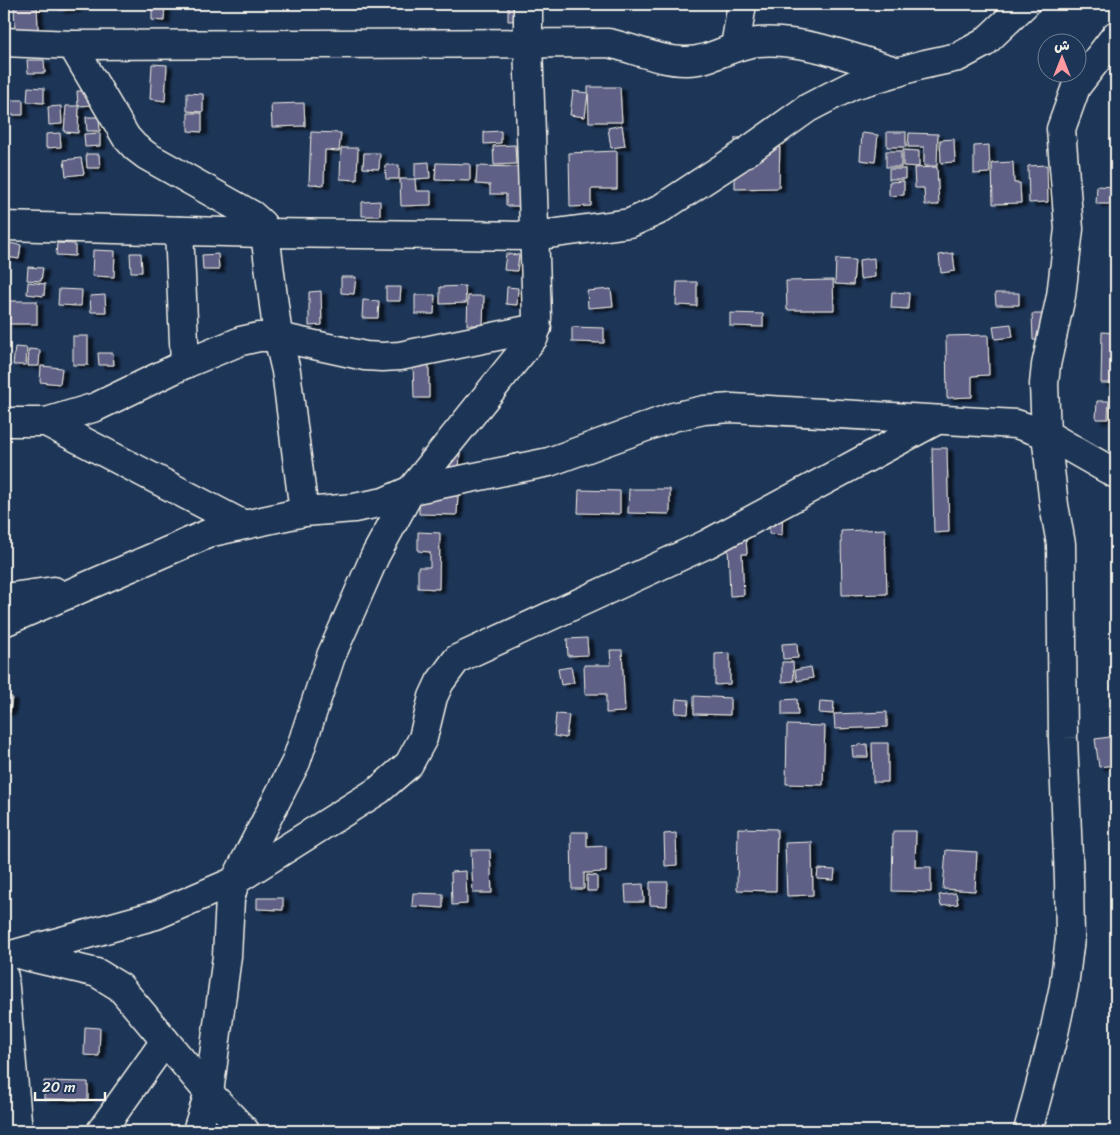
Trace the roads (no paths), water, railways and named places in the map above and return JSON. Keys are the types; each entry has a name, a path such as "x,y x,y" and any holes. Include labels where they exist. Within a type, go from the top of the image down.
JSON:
{"street":[{"path":"197,1131 209,1092 228,956 230,899 235,880 296,762 331,656 375,556 411,490 534,337 537,328 528,4"},
{"path":"735,47 742,4"},
{"path":"4,226 265,233 534,236 630,223 657,211 738,158 808,108 853,85 958,57 984,42 1025,4"},
{"path":"4,42 72,45 608,43 627,46 664,60 686,62 735,47 771,41 814,46 898,72"},
{"path":"1028,1131 1054,1033 1064,986 1070,938 1063,738 1061,544 1054,505 1046,434 1044,384 1046,365 1061,296 1069,229 1061,129 1076,87 1114,41"},
{"path":"72,45 126,137 135,147 147,156 252,215 262,224 265,233 278,337 286,371 304,512"},
{"path":"179,231 185,364"},
{"path":"4,422 46,422 96,407 185,364 241,341 259,337 278,337 365,356 382,357 400,356 537,328"},
{"path":"4,622 89,587 212,532 304,512 354,508 384,502 411,490 549,462 673,417 704,410 732,408 1016,424 1046,434 1116,474"},
{"path":"8,961 156,915 235,880 379,790 408,764 423,738 432,697 440,682 457,659 707,544 937,420"},
{"path":"46,422 244,526"},
{"path":"4,598 89,587"},
{"path":"8,961 97,973 120,987 209,1092 246,1131"},
{"path":"8,961 18,1131"},
{"path":"101,1131 166,1041"}]}
